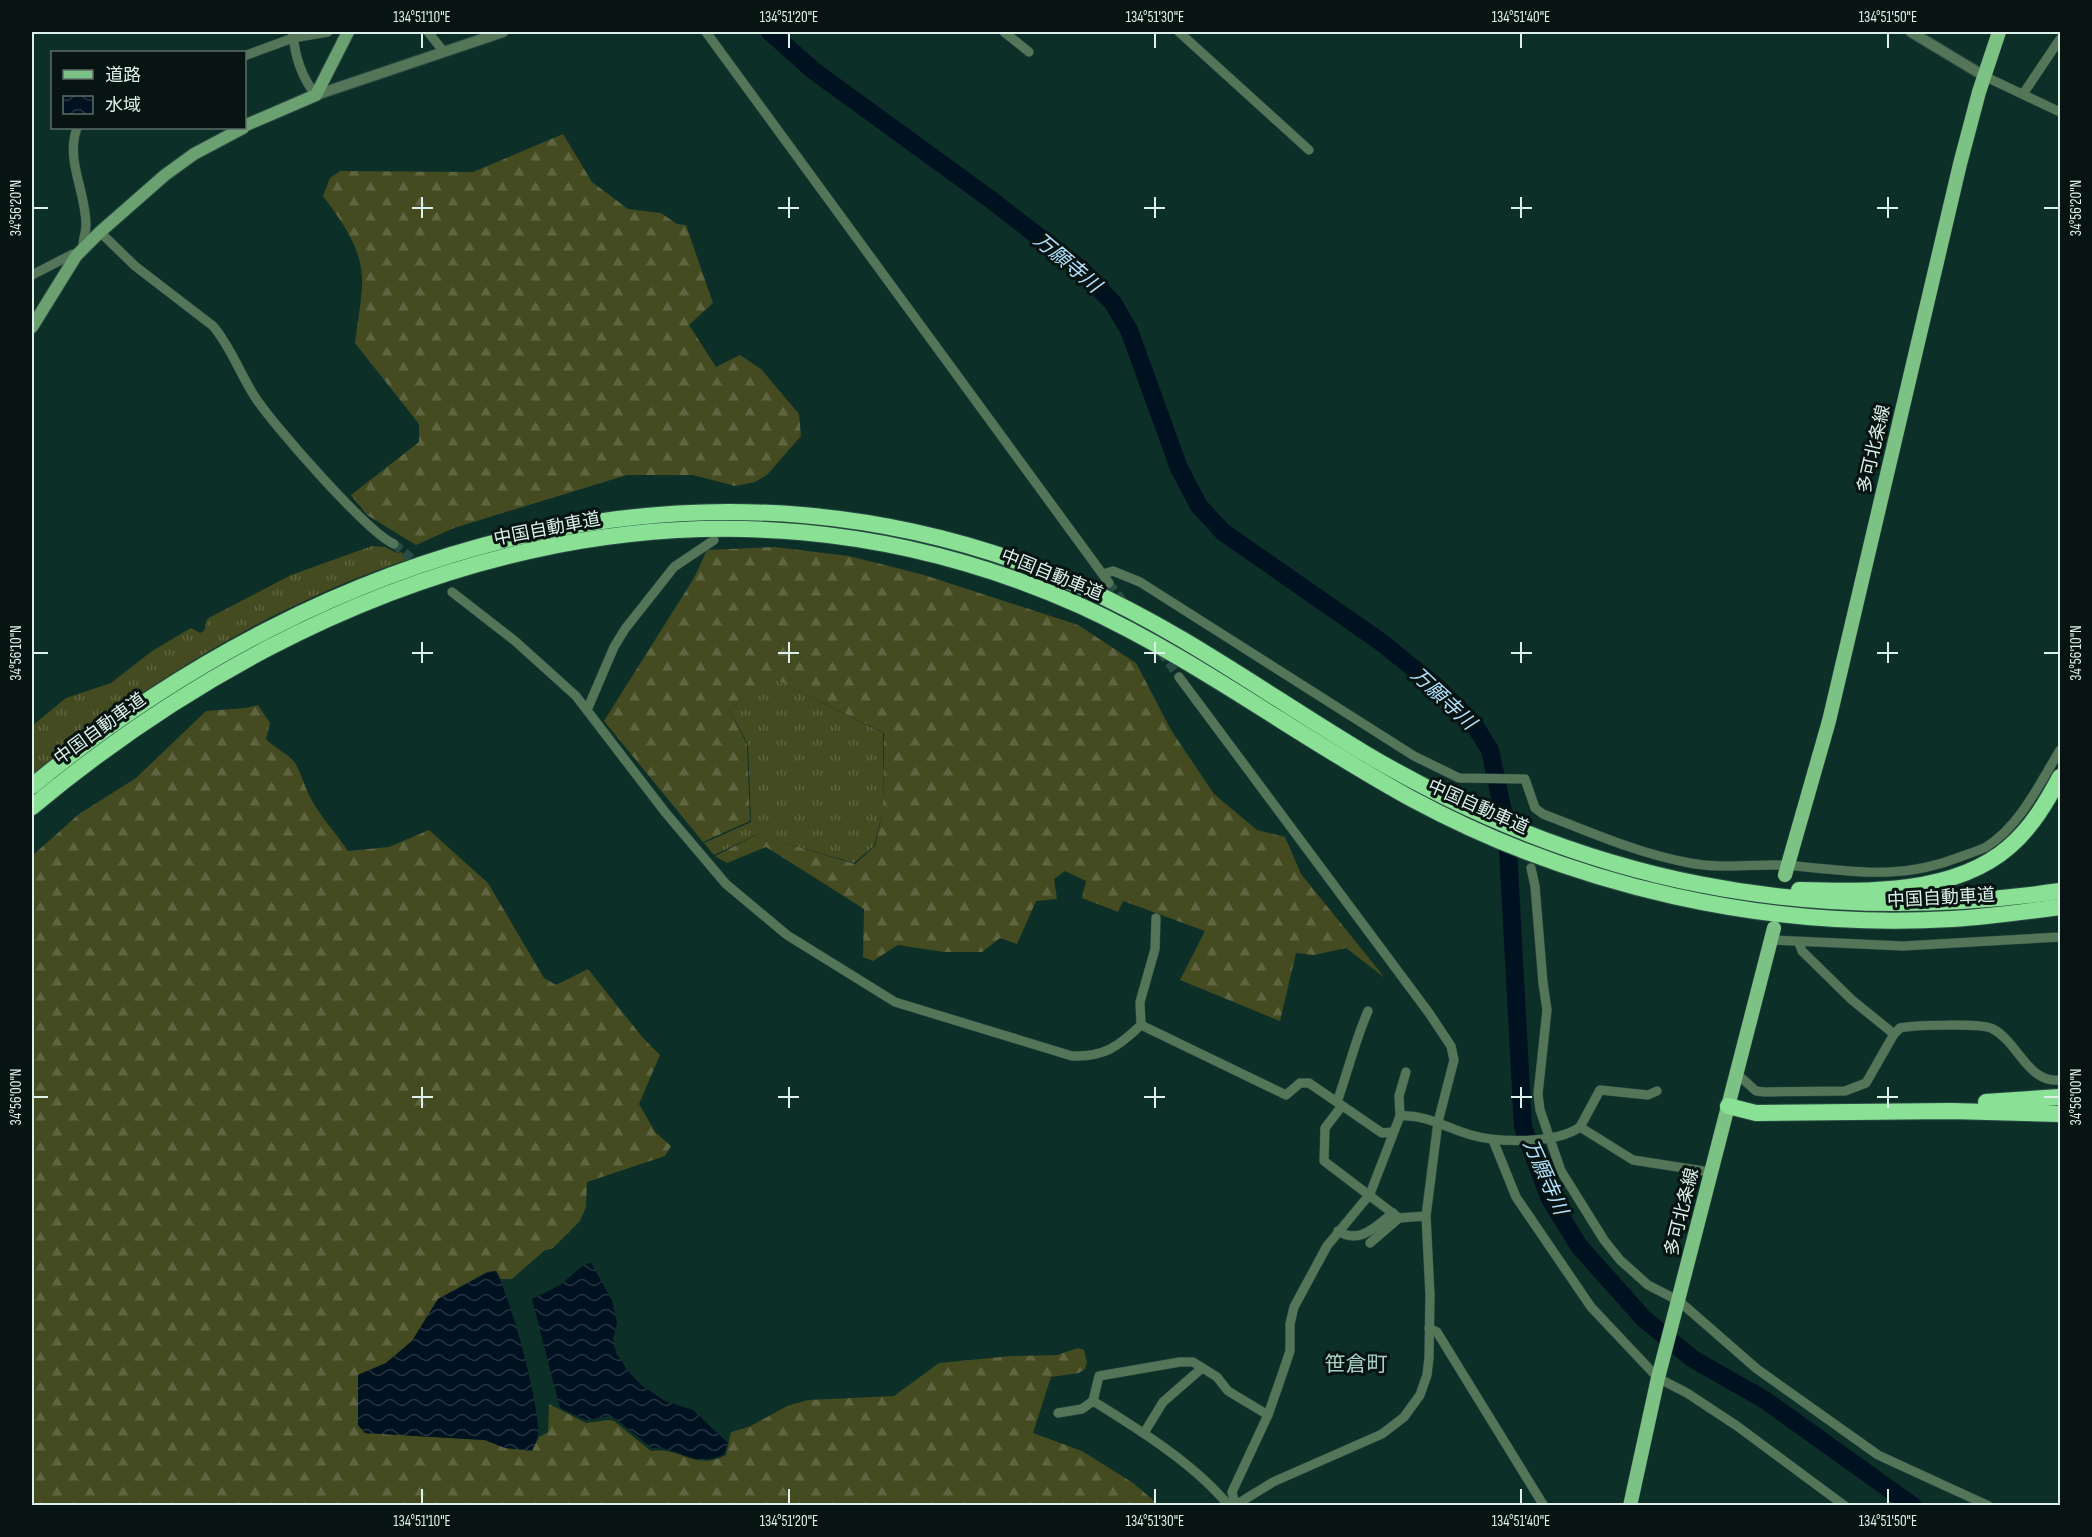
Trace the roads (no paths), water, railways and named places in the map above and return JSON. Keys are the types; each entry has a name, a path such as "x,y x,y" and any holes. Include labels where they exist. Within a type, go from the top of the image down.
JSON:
{"highway":[{"name":"中国自動車道","path":"32,786 149,698 207,662 285,620 386,576 510,537 572,524 639,515 749,511 818,516 916,533 995,554 1046,572 1096,594 1194,646 1368,755 1468,809 1533,836 1649,874 1717,888 1834,902 1946,903 2061,891"},
{"name":"中国自動車道","path":"32,807 107,747 212,676 293,634 393,591 457,569 574,541 642,532 747,528 803,532 873,542 953,560 1030,585 1136,633 1359,768 1534,861 1588,873 1645,890 1773,913 1833,919 1889,920 1988,916 2061,907"},
{"path":"1649,874 1707,883 1802,890 1875,889 1932,882 1970,870 2009,847 2042,810 2061,777"},
{"path":"1988,916 2010,922 2061,917"},
{"path":"1728,1106 1755,1102 1951,1103 2061,1097"},
{"path":"1728,1106 1756,1113 1951,1111 2061,1114"}],"main road":[{"path":"246,126 316,95 348,32"},
{"name":"多可北条線","path":"1786,871 1829,721 1957,176 1984,76 1999,32"},
{"path":"32,327 79,252 100,231 165,174 194,154 240,129"},
{"name":"多可北条線","path":"1630,1506 1710,1172 1773,934"}],"street":[{"path":"246,55 293,35 327,32"},
{"path":"428,32 444,52"},
{"path":"293,35 305,82 316,95 502,32"},
{"path":"706,32 1109,583"},
{"path":"1004,32 1029,52"},
{"path":"1179,32 1309,150"},
{"path":"1911,32 1984,76 2061,112"},
{"path":"2023,94 2061,39"},
{"path":"32,275 79,252 86,227 83,199 72,158 72,144 77,129"},
{"path":"100,231 135,266 213,326 224,338 256,399 383,540 394,544"},
{"path":"587,711 614,647 625,629 674,567 714,540"},
{"path":"1103,574 1113,571 1140,582 1414,756 1465,778 1525,779 1535,808 1543,814 1624,845 1687,863 1714,867 1842,873 1892,873 1940,865 1985,847 2009,828 2061,750"},
{"path":"452,592 556,677 587,711 665,812 726,884 787,935 895,1002 1072,1056 1094,1057 1107,1051 1141,1025"},
{"path":"1179,677 1429,1012 1451,1046 1454,1060 1438,1122 1426,1216 1429,1328 1427,1375 1420,1395 1404,1417 1382,1434 1273,1482 1233,1505"},
{"path":"1534,861 1547,1010 1538,1094 1545,1138 1561,1171 1620,1260 1648,1285 1679,1305 1757,1369 1878,1455 1989,1506"},
{"path":"1141,1025 1140,1002 1155,949 1156,918"},
{"path":"1773,934 1800,943 1903,946 2061,937"},
{"path":"1800,943 1802,951 1818,967 1893,1034"},
{"path":"1368,1011 1355,1041 1354,1057 1339,1105 1325,1128 1324,1161 1396,1215"},
{"path":"1141,1025 1278,1092 1287,1095 1300,1083 1308,1083 1383,1133 1392,1132"},
{"path":"1736,1073 1756,1091 1859,1088 1866,1083 1893,1034 1900,1028 1909,1026 1988,1027 2002,1036 2038,1076 2053,1081 2061,1080"},
{"path":"1233,1505 1232,1492 1268,1415 1290,1351 1290,1324 1294,1307 1327,1246 1370,1194 1400,1116 1399,1096 1406,1072"},
{"path":"1400,1116 1410,1115 1438,1122 1470,1135 1497,1140 1545,1138 1580,1127 1600,1090 1648,1095 1657,1091"},
{"path":"1580,1127 1633,1160 1710,1172"},
{"path":"1497,1140 1516,1197 1591,1307 1660,1374 1737,1426 1845,1506"},
{"path":"1338,1231 1348,1236 1365,1236 1396,1215 1426,1216"},
{"path":"1370,1243 1396,1215"},
{"path":"1429,1328 1437,1332 1544,1506"},
{"path":"1058,1413 1082,1409 1094,1401 1099,1376 1180,1362 1193,1362 1217,1377 1228,1391 1268,1415"},
{"path":"1144,1433 1163,1402 1203,1368"},
{"path":"1094,1401 1144,1433 1233,1505"}],"water":[{"path":"591,1263 612,1300 617,1323 613,1339 616,1353 628,1371 641,1385 665,1401 693,1410 728,1443 724,1454 704,1460 671,1450 652,1448 616,1419 609,1416 586,1420 560,1408 532,1299 560,1285 585,1264"},
{"path":"496,1271 516,1327 534,1398 538,1433 532,1450 505,1448 485,1440 365,1433 358,1425 358,1375 386,1363 412,1341 438,1299 487,1273"}],"waterway":[{"name":"万願寺川","path":"770,32 814,71 990,199 1082,270 1113,303 1129,330 1179,468 1199,506 1223,532 1381,642 1439,689 1473,723 1490,750 1507,830 1523,1127 1550,1199 1579,1246 1644,1319 1693,1359 1765,1400 1913,1506"}],"tunnel":[{"path":"394,544 422,567"},
{"path":"1109,583 1124,603"},
{"path":"1161,652 1179,677"}],"district":[{"name":"笹倉町","path":"1356,1364"}]}
